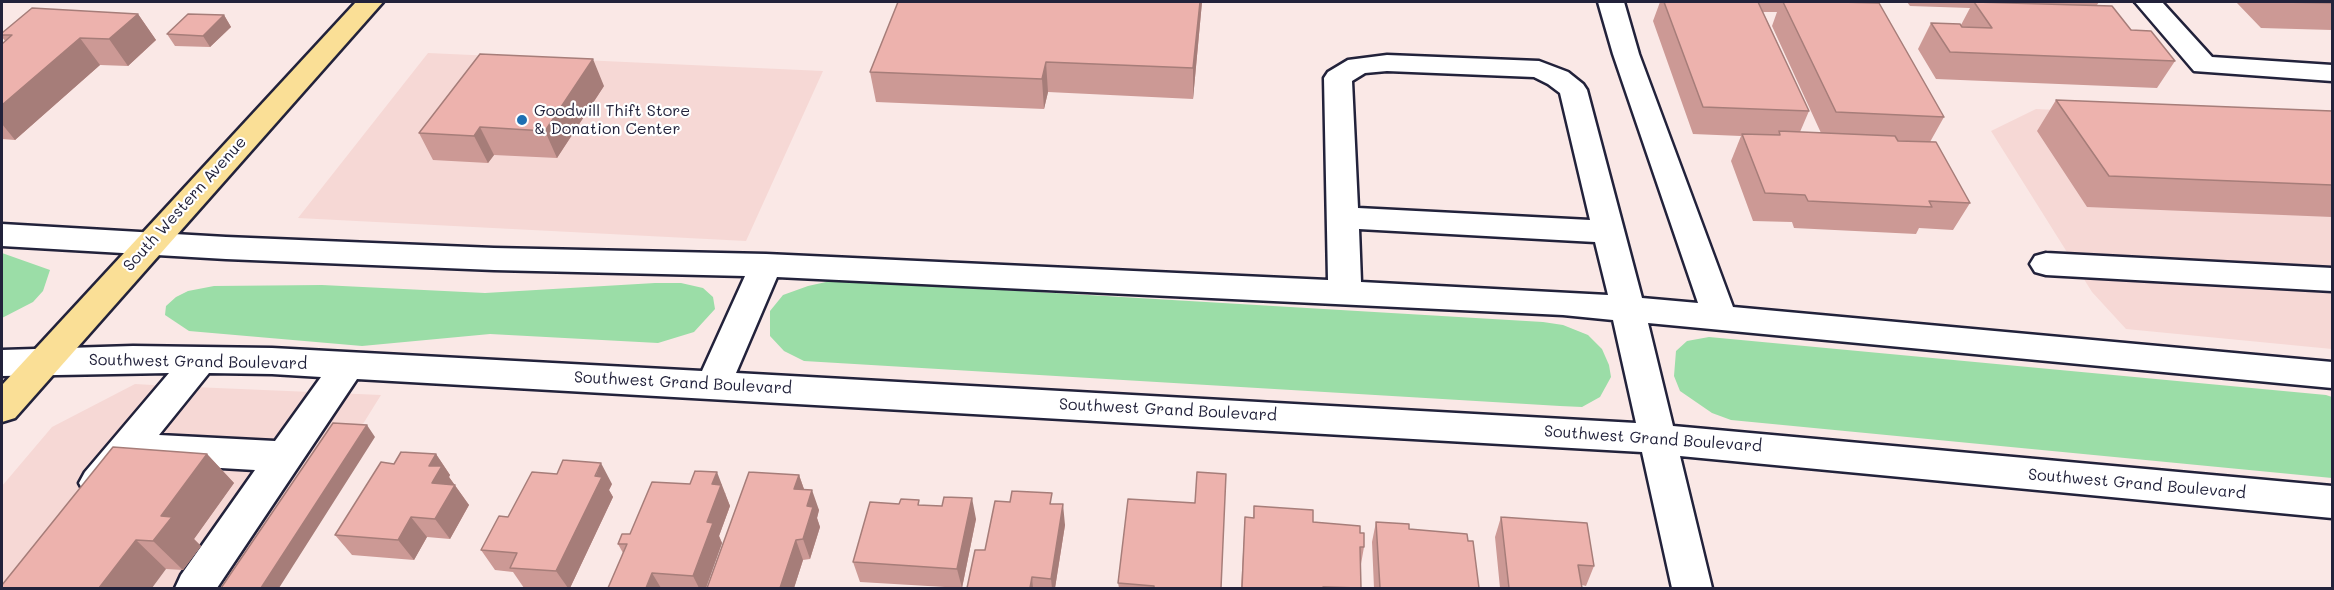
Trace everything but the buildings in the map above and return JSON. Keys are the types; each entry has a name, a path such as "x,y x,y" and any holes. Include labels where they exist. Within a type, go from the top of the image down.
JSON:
{"main road":[{"name":"South Western Avenue","path":"2,408 150,242 370,2"}],"street":[{"path":"1611,2 1626,54 1720,318"},
{"path":"2148,2 2204,65 2332,73"},
{"path":"1345,292 1338,78 1358,66 1387,63 1539,69 1558,78 1573,90 1628,310 1692,588"},
{"path":"1343,218 1608,232"},
{"path":"2,235 226,248 494,259 766,265 1563,303 2332,375"},
{"path":"2046,264 2332,280"},
{"path":"714,384 766,265"},
{"path":"77,510 200,360"},
{"name":"Southwest Grand Boulevard","path":"2,363 200,360 348,365 1657,438 2332,502"},
{"path":"195,588 348,365"},
{"path":"128,448 286,457"}],"shaded area":[{"path":"428,53 823,71 746,241 298,218"},
{"path":"2036,109 2332,123 2332,349 2126,329 2092,292 1991,131"},
{"path":"135,384 381,395 261,588 2,588 2,486 52,427"}],"green space":[{"path":"2,253 50,270 43,291 33,302 2,318"},
{"path":"835,280 1543,322 1563,325 1588,335 1602,349 1611,377 1600,397 1582,407 804,361 784,351 770,336 770,311 783,295"},
{"path":"681,283 703,288 713,297 715,309 694,332 658,343 490,334 362,346 189,331 165,315 166,306 176,297 188,291 214,286 322,285 485,293"},
{"path":"1709,337 2326,395 2332,397 2332,478 1731,420 1712,413 1680,391 1674,376 1676,351 1687,341"}],"place":[{"name":"Goodwill Thift Store & Donation Center","path":"522,120"}]}
